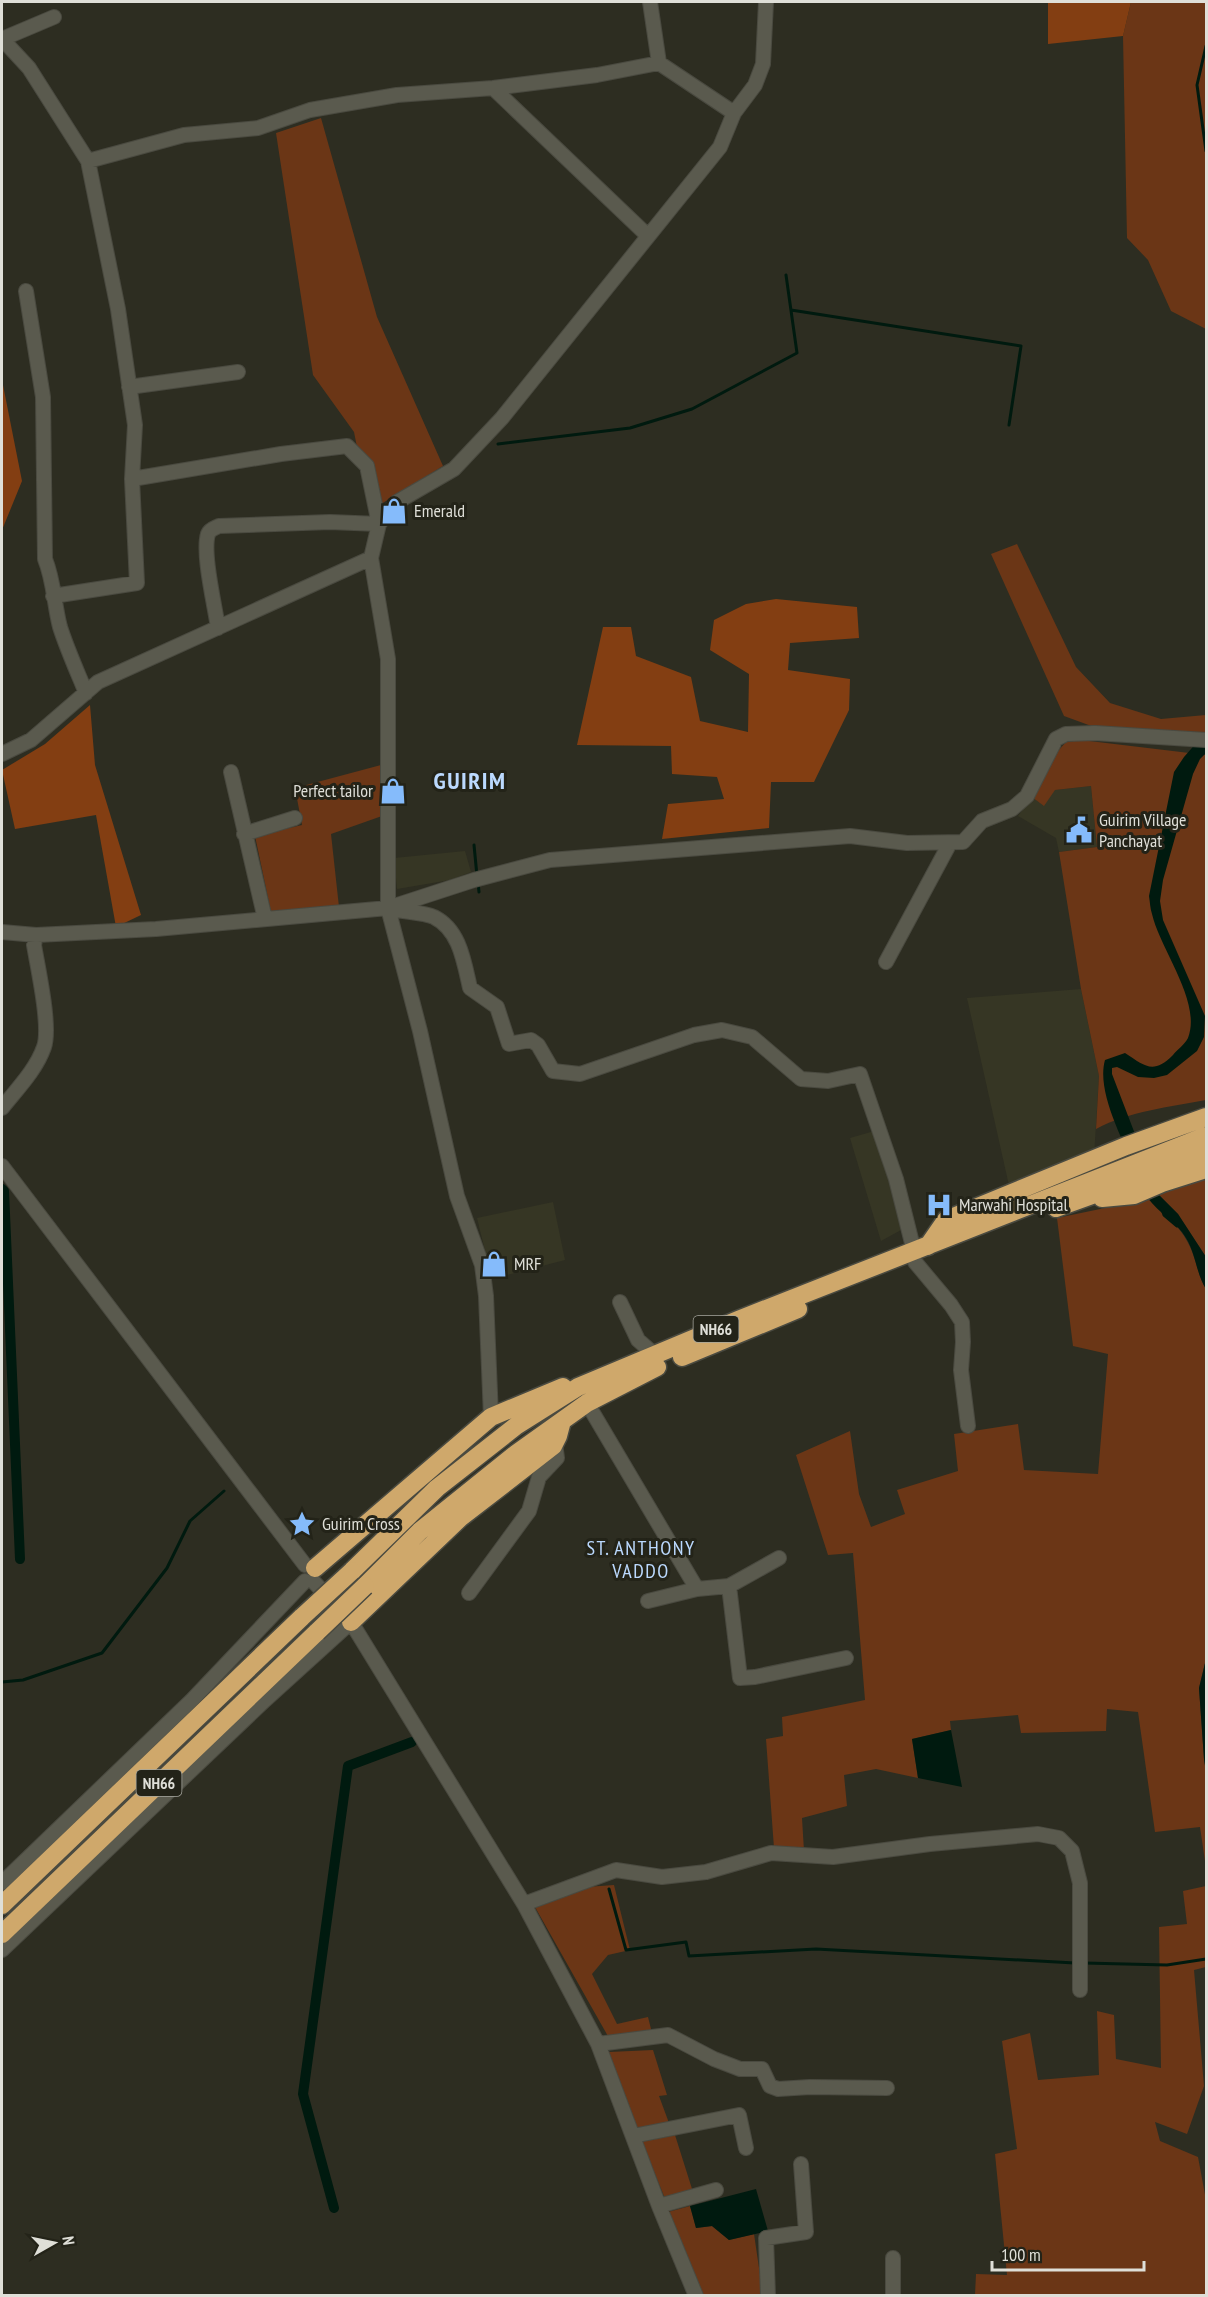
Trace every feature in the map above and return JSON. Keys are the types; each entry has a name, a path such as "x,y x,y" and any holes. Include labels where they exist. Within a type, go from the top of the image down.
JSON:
{"highway":[{"path":"919,1253 946,1220 1126,1146 1206,1117"},
{"name":"NH66","path":"2,1934 420,1531 517,1453 562,1421 582,1395 643,1372 919,1253 1206,1136"},
{"name":"NH66","path":"2,1905 437,1488 516,1426 582,1395 655,1355 738,1320 919,1253 1206,1154"},
{"path":"1077,1200 1134,1195 1206,1168"},
{"path":"309,1574 491,1417 561,1388 582,1395"},
{"path":"351,1622 460,1518 555,1443 562,1421"}],"street":[{"path":"650,2 659,63"},
{"path":"379,524 397,502 454,469 502,418 720,147 734,113 755,85 763,64 766,2"},
{"path":"53,596 137,583 132,479 135,425 117,309 88,161 29,68 2,39 54,17"},
{"path":"88,161 184,135 258,128 310,110 397,95 493,88 597,75 659,63 734,113"},
{"path":"493,88 648,236"},
{"path":"26,291 43,397 45,559 52,578 53,596 60,628 86,693"},
{"path":"129,387 238,372"},
{"path":"132,479 281,454 347,446 366,466 379,524 371,558 388,660 388,908 420,1031 458,1196 482,1265 486,1296 491,1417"},
{"path":"218,628 207,556 208,533 211,529 219,526 319,522 379,524"},
{"path":"2,754 31,740 98,682 371,558"},
{"path":"2,932 36,935 156,929 388,908 474,880 550,860 850,836 907,843 963,842 982,822 1012,809 1027,796 1056,739 1066,734 1095,733 1204,740"},
{"path":"231,772 265,919"},
{"path":"244,834 295,818"},
{"path":"886,962 950,843"},
{"path":"388,908 433,916 452,930 463,957 470,988 497,1007 509,1044 531,1040 538,1045 553,1071 580,1074 694,1035 722,1029 752,1037 801,1078 828,1080 860,1074 919,1253 962,1322 961,1370 968,1426"},
{"path":"2,1108 35,1066 45,1045 46,1028 34,945 36,935"},
{"path":"2,1166 309,1574 351,1622 524,1904 598,2044 659,2206 696,2295"},
{"path":"620,1302 638,1340 655,1355"},
{"path":"582,1395 697,1589"},
{"path":"469,1593 529,1511 539,1477 557,1458 555,1443"},
{"path":"648,1601 697,1589 729,1586 779,1557"},
{"path":"2,1883 192,1700 309,1574"},
{"path":"729,1586 740,1678 846,1658"},
{"path":"2,1950 254,1710 351,1622"},
{"path":"524,1904 616,1870 662,1876 705,1872 771,1853 833,1857 930,1844 1038,1834 1059,1838 1072,1851 1080,1883 1080,1990"},
{"path":"598,2044 668,2035 714,2060 740,2069 762,2069 770,2086 778,2089 887,2088"},
{"path":"633,2136 739,2115 746,2148"},
{"path":"768,2295 766,2238 806,2232 801,2164"},
{"path":"659,2206 716,2190"},
{"path":"893,2258 893,2295"}],"shaded area":[{"path":"1048,2 1131,2 1123,36 1048,44"},
{"path":"1131,2 1206,2 1206,329 1171,311 1148,260 1127,238 1123,36"},
{"path":"321,118 377,317 443,466 381,504 357,447 354,432 313,375 276,133"},
{"path":"2,380 22,481 2,530"},
{"path":"1017,544 1076,667 1110,703 1161,719 1206,715 1206,732 1105,731 1064,716 991,554"},
{"path":"776,599 857,607 859,638 790,643 788,670 850,679 849,710 814,782 771,782 769,828 662,839 668,804 724,799 717,777 672,774 671,746 577,745 603,627 631,627 636,656 691,677 700,721 748,732 749,674 710,650 714,620 746,604"},
{"path":"90,705 95,765 141,915 116,927 96,815 15,829 2,770 45,744"},
{"path":"1206,732 1206,753 1200,759 1193,774 1163,880 1160,901 1163,920 1205,1016 1204,1037 1197,1051 1167,1075 1154,1078 1138,1077 1117,1067 1112,1068 1112,1074 1158,1194 1178,1214 1206,1257 1206,1289 1186,1238 1178,1227 1152,1203 1144,1191 1112,1115 1104,1086 1103,1072 1105,1060 1125,1053 1144,1065 1154,1067 1160,1065 1173,1055 1188,1038 1191,1024 1185,992 1156,928 1149,896 1174,772"},
{"path":"1081,740 1206,755 1206,1100 1136,1114 1096,1129 1099,1076 1081,989 1059,852 1097,847 1091,786 1055,790 1044,806 1032,797 1049,761 1066,742"},
{"path":"381,765 382,816 331,834 339,907 271,912 255,836 302,825 295,788"},
{"path":"1091,786 1097,847 1059,852 1056,838 1018,816 1032,797 1055,790"},
{"path":"465,851 471,872 450,880 397,889 394,858"},
{"path":"1081,989 1099,1076 1094,1156 1010,1190 967,998"},
{"path":"878,1130 901,1230 881,1241 850,1138"},
{"path":"1206,1179 1206,1257 1178,1214 1158,1194"},
{"path":"1148,1199 1184,1235 1206,1289 1206,1659 1199,1688 1206,1772 1206,1868 1200,1827 1155,1832 1138,1712 1107,1709 1106,1731 1021,1733 1018,1715 950,1721 951,1730 912,1739 918,1778 876,1769 844,1775 847,1806 802,1818 804,1851 774,1848 766,1739 783,1736 782,1717 865,1700 853,1553 828,1555 796,1455 850,1431 859,1494 871,1527 905,1514 897,1490 958,1471 954,1434 1018,1424 1024,1470 1098,1474 1108,1354 1073,1346 1057,1218"},
{"path":"553,1202 565,1260 492,1279 477,1218"},
{"path":"1206,1659 1206,1772 1199,1688"},
{"path":"951,1730 962,1787 918,1778 912,1739"},
{"path":"614,1885 630,1950 608,1955 592,1974 617,2024 648,2017 652,2033 609,2038 535,1907 587,1887"},
{"path":"1206,1886 1206,1967 1194,1970 1204,2086 1187,2134 1155,2122 1160,2141 1198,2157 1206,2200 1206,2295 975,2295 976,2274 1007,2275 995,2154 1017,2149 1002,2041 1030,2033 1038,2080 1099,2075 1097,2011 1114,2015 1116,2059 1161,2068 1159,1927 1187,1924 1183,1891"},
{"path":"653,2050 667,2095 659,2096 669,2123 636,2128 609,2052"},
{"path":"675,2135 693,2192 666,2201 641,2140"},
{"path":"756,2189 768,2231 729,2240 712,2226 696,2228 690,2206"},
{"path":"690,2206 696,2228 712,2226 729,2240 754,2234 763,2295 702,2295 668,2212"}],"waterway":[{"path":"1206,46 1197,85 1206,151"},
{"path":"498,444 630,428 692,409 797,353 786,275"},
{"path":"791,310 1021,346 1009,425"},
{"path":"474,845 477,876"},
{"path":"478,882 479,892"},
{"path":"2,1189 4,1191 20,1559"},
{"path":"1162,1209 1164,1215 1177,1226"},
{"path":"2,1682 23,1680 102,1653 167,1568 190,1521 224,1491"},
{"path":"334,2208 303,2094 348,1766 412,1742"},
{"path":"609,1889 626,1950 686,1942 689,1956 816,1949 1075,1963"},
{"path":"1084,1963 1167,1965 1206,1959"}],"place":[{"name":"Emerald","path":"394,511"},
{"name":"Perfect tailor","path":"393,791"},
{"name":"Guirim Village Panchayat","path":"1079,830"},
{"name":"Marwahi Hospital","path":"939,1205"},
{"name":"MRF","path":"494,1264"},
{"name":"Guirim Cross","path":"302,1524"}],"district":[{"name":"GUIRIM","path":"470,781"},
{"name":"ST. ANTHONY VADDO","path":"641,1560"}]}
